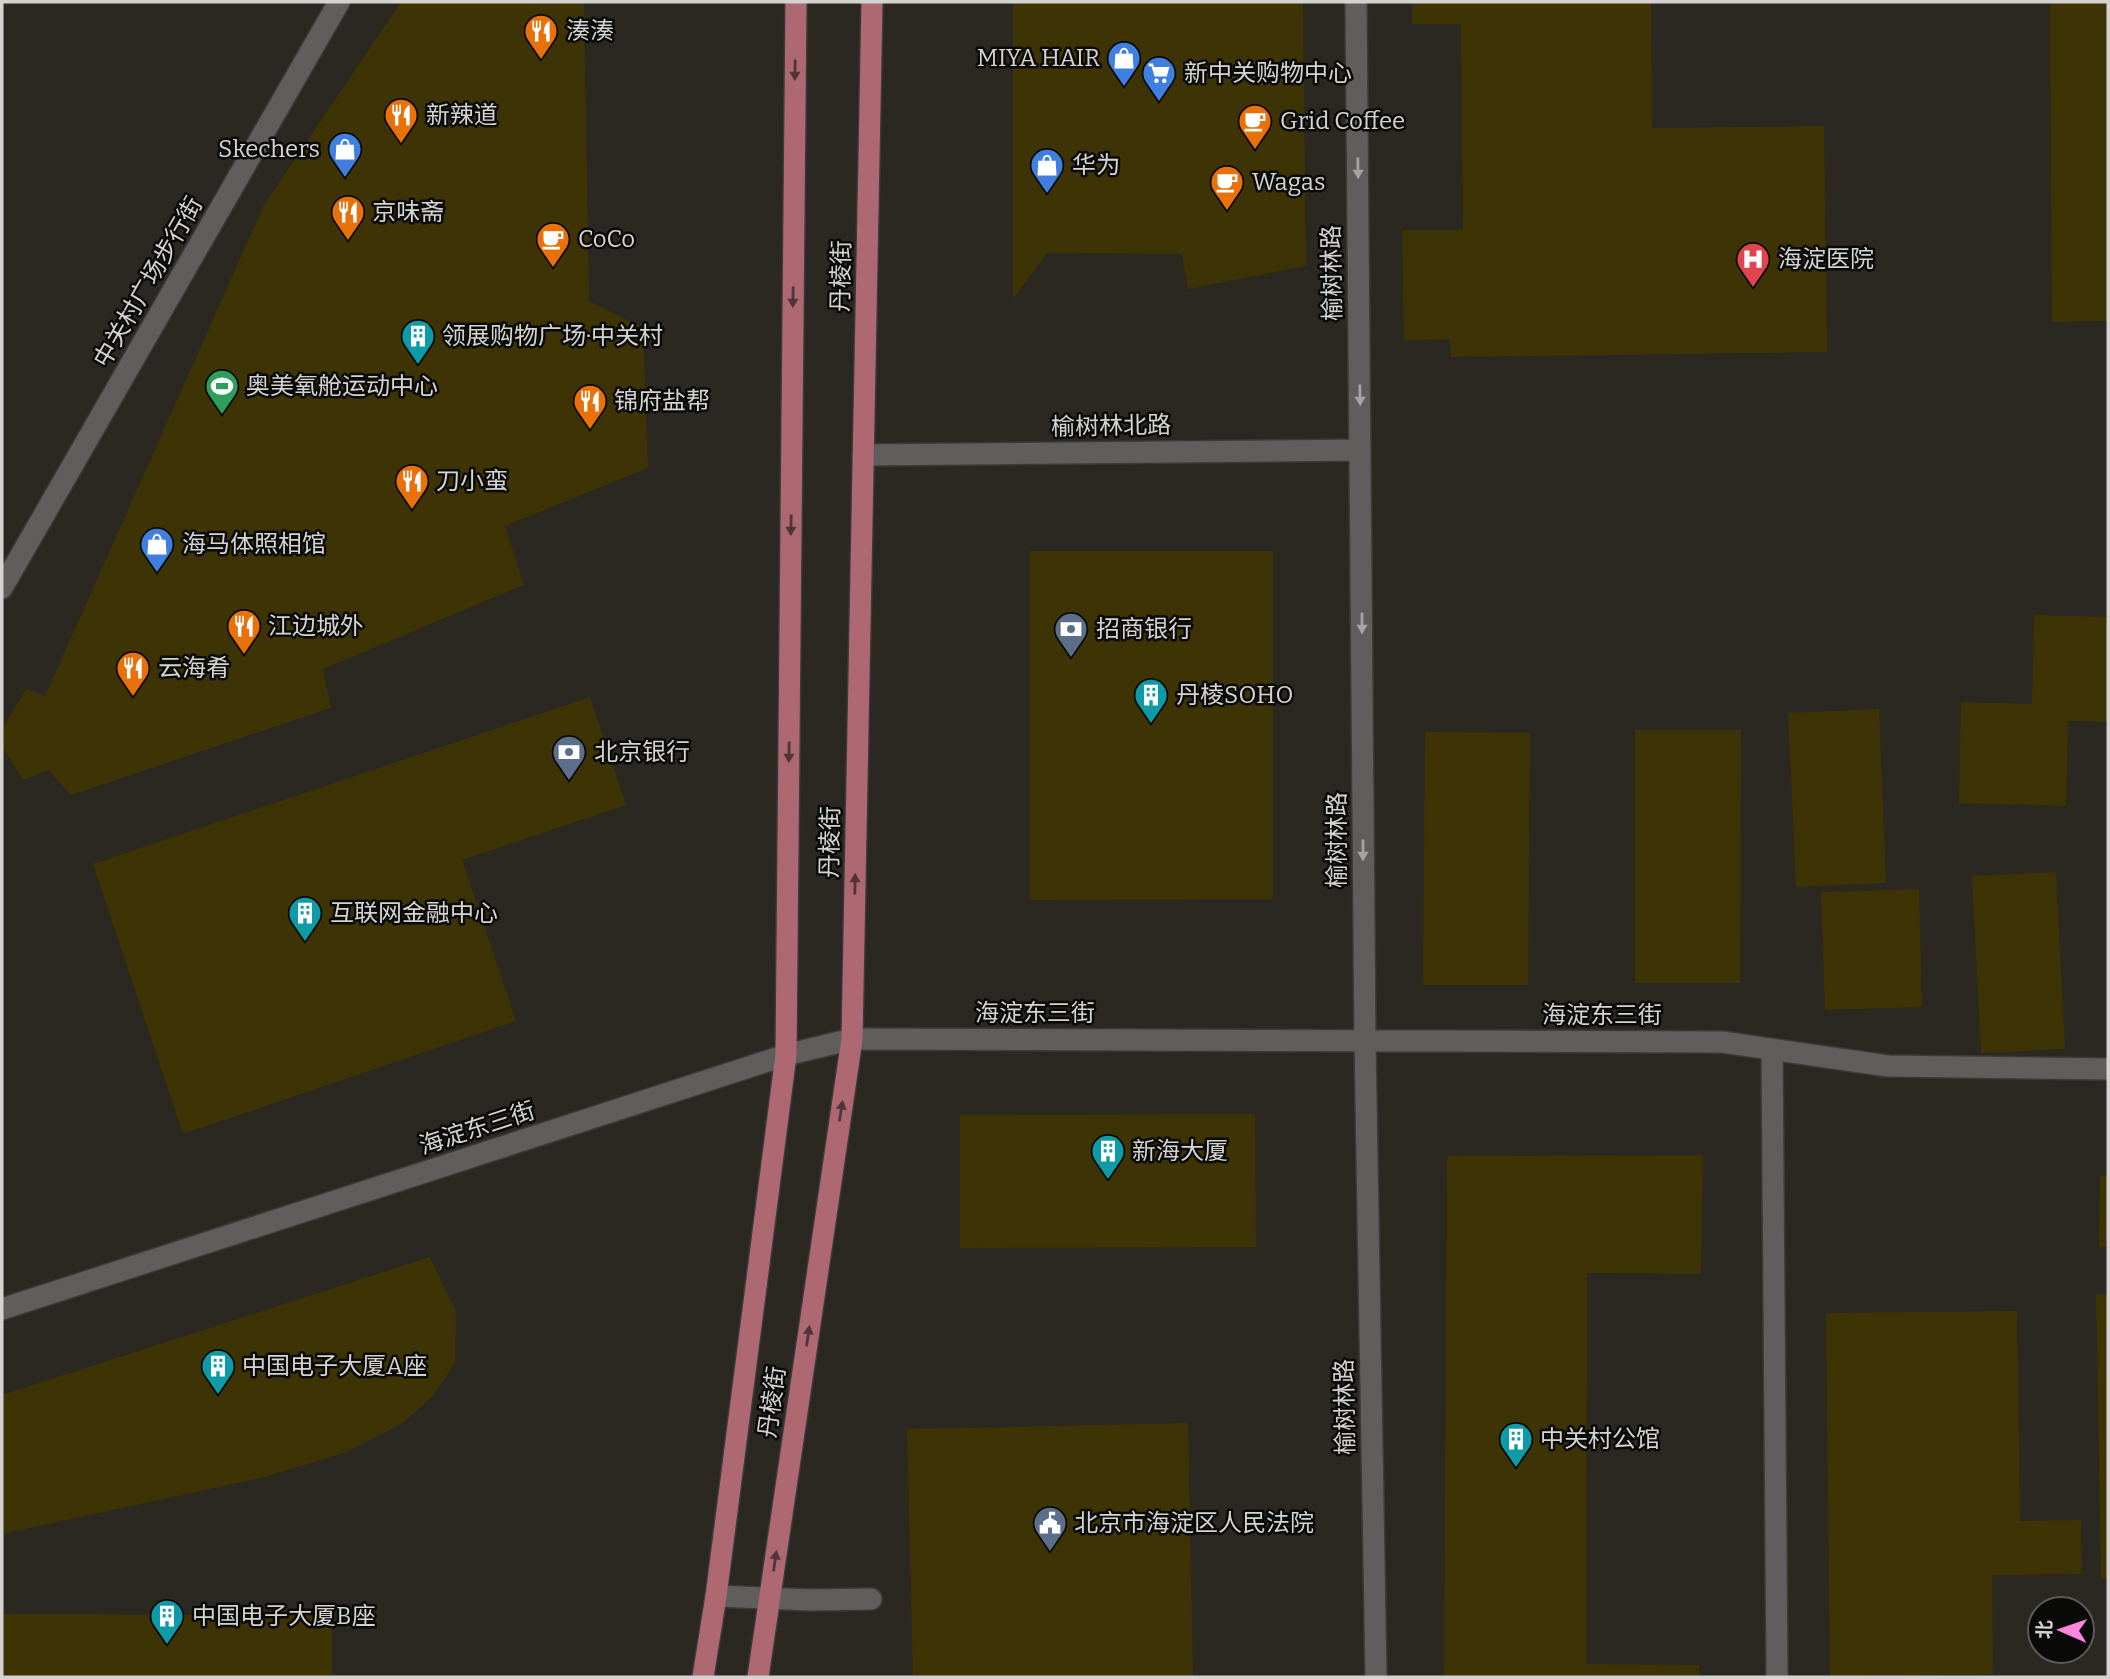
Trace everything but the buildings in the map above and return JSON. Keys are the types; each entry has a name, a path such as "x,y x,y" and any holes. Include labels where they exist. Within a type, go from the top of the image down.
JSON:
{"main road":[{"name":"丹棱街","path":"703,1677 716,1596 786,1055 796,2"},
{"name":"丹棱街","path":"758,1677 852,1039 872,2"}],"street":[{"name":"中关村广场步行街","path":"2,588 339,2"},
{"name":"榆树林路","path":"1356,2 1365,1041 1376,1677"},
{"name":"榆树林北路","path":"863,455 1360,450"},
{"name":"海淀东三街","path":"2,1309 786,1055 852,1039 1722,1042 1888,1066 2108,1069"},
{"path":"1772,1049 1777,1677"},
{"path":"716,1596 812,1600 871,1599"}],"shaded area":[{"path":"2,2 2108,2 2108,1677 2,1677"}],"place":[{"name":"湊湊","path":"541,61"},
{"name":"MIYA HAIR","path":"1124,88"},
{"name":"新中关购物中心","path":"1159,103"},
{"name":"新辣道","path":"401,145"},
{"name":"Grid Coffee","path":"1255,151"},
{"name":"Skechers","path":"345,179"},
{"name":"华为","path":"1047,195"},
{"name":"Wagas","path":"1227,212"},
{"name":"京味斋","path":"348,242"},
{"name":"CoCo","path":"553,269"},
{"name":"海淀医院","path":"1753,289"},
{"name":"领展购物广场·中关村","path":"418,366"},
{"name":"奥美氧舱运动中心","path":"222,416"},
{"name":"锦府盐帮","path":"590,431"},
{"name":"刀小蛮","path":"412,511"},
{"name":"海马体照相馆","path":"157,574"},
{"name":"江边城外","path":"244,656"},
{"name":"招商银行","path":"1071,659"},
{"name":"云海肴","path":"133,698"},
{"name":"丹棱SOHO","path":"1151,725"},
{"name":"北京银行","path":"569,782"},
{"name":"互联网金融中心","path":"305,943"},
{"name":"新海大厦","path":"1108,1181"},
{"name":"中国电子大厦A座","path":"218,1396"},
{"name":"中关村公馆","path":"1516,1469"},
{"name":"北京市海淀区人民法院","path":"1050,1553"},
{"name":"中国电子大厦B座","path":"167,1646"}]}
